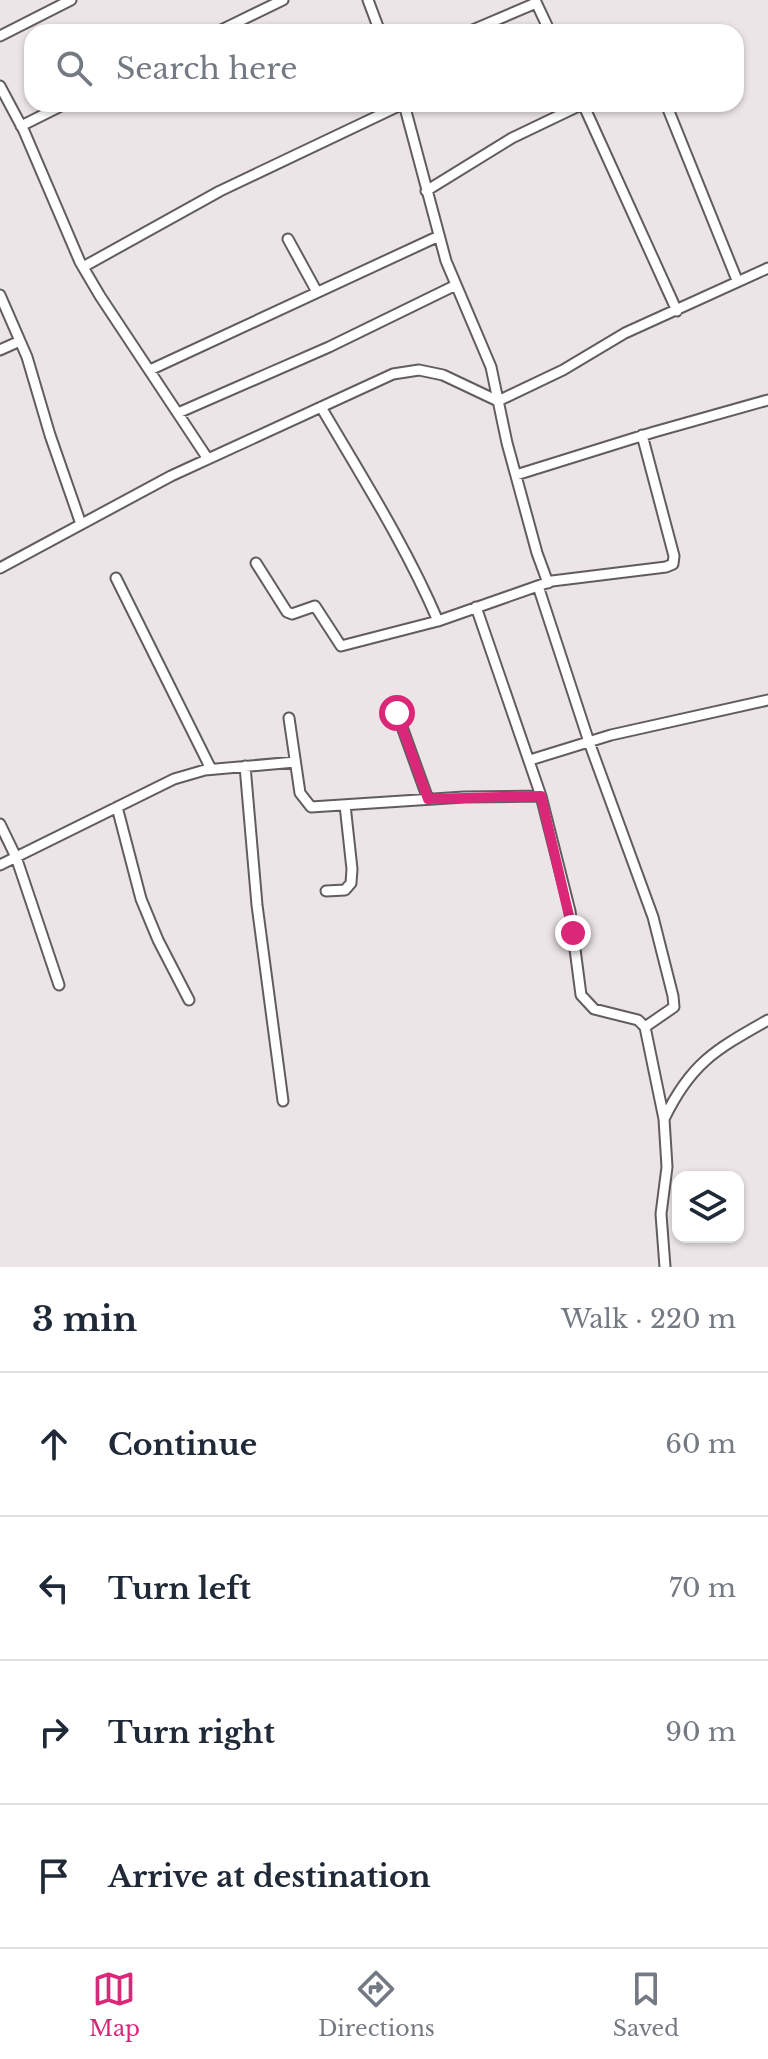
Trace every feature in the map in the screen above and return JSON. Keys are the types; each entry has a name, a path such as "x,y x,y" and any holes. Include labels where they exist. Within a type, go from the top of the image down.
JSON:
{"street":[{"path":"0,36 71,0"},
{"path":"234,24 283,0"},
{"path":"368,0 377,24"},
{"path":"486,24 536,2 546,24"},
{"path":"0,86 21,126 83,267 208,459"},
{"path":"21,126 49,112"},
{"path":"83,267 220,191 386,112"},
{"path":"405,112 439,236 491,367 543,584 589,742 653,917 674,1007 645,1027"},
{"path":"426,191 512,138 566,112"},
{"path":"587,112 677,311"},
{"path":"669,112 737,280"},
{"path":"150,370 439,236"},
{"path":"288,239 317,292"},
{"path":"498,401 563,370 625,333 768,268"},
{"path":"178,413 329,347 456,285"},
{"path":"0,295 27,357 81,524"},
{"path":"0,350 20,341"},
{"path":"0,568 208,459 376,380 419,370 443,375 498,401"},
{"path":"516,475 768,400"},
{"path":"321,407 388,521 438,621"},
{"path":"256,563 287,612 292,614 315,606 341,646 438,621 543,584 666,567 673,564 674,556 642,435"},
{"path":"116,578 211,769"},
{"path":"476,607 541,796 570,911 581,995 594,1009 638,1020 645,1027 664,1119 667,1167 661,1214 665,1267"},
{"path":"530,760 589,742 768,700"},
{"path":"397,713 428,799"},
{"path":"289,718 300,793 307,805 315,808 428,799 541,796"},
{"path":"0,865 174,779 211,769 295,762"},
{"path":"245,766 257,905 283,1101"},
{"path":"326,891 345,890 352,878 345,805"},
{"path":"117,807 141,899 189,1000"},
{"path":"0,824 16,857 59,985"},
{"path":"664,1119 679,1088 696,1067 768,1020"}],"route":[{"path":"397,713 428,799 541,796 573,933"}]}
